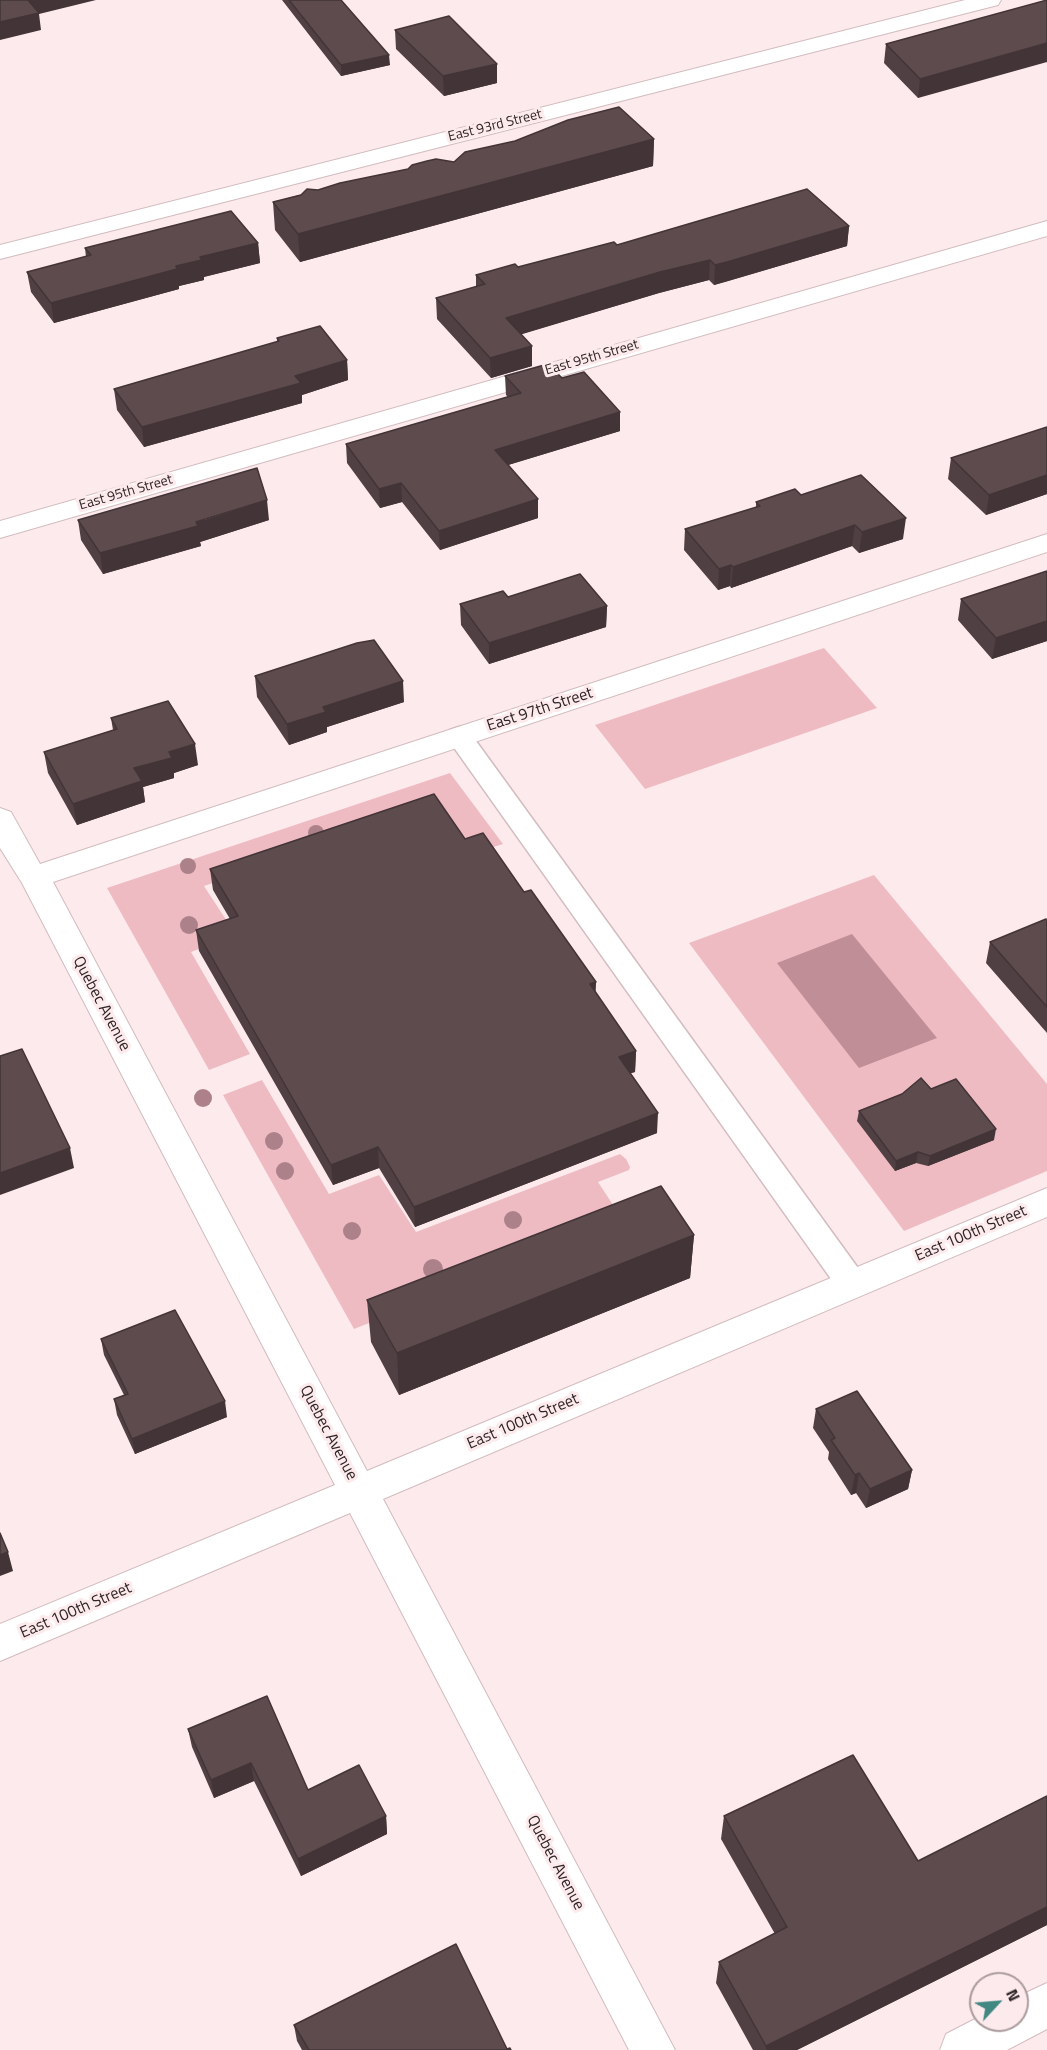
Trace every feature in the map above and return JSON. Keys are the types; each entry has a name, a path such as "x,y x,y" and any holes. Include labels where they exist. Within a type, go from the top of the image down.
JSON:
{"street":[{"name":"East 93rd Street","path":"0,252 990,0"},
{"name":"East 95th Street","path":"0,530 1047,228"},
{"name":"East 97th Street","path":"34,877 1047,543"},
{"name":"Quebec Avenue","path":"0,819 27,869 34,877 653,2050"},
{"name":"East 100th Street","path":"0,1643 1047,1202"},
{"path":"962,2050 1047,2005"}],"lane":[{"path":"459,736 852,1284"}],"shaded area":[{"path":"824,648 877,708 645,789 595,725"},
{"path":"450,773 503,844 468,855 436,808 204,886 236,935 191,952 250,1054 209,1070 107,888"},
{"path":"874,875 1047,1084 1047,1171 904,1231 689,943"},
{"path":"852,934 937,1038 859,1068 777,963"},
{"path":"262,1080 329,1194 379,1175 416,1232 620,1154 626,1159 629,1170 598,1182 617,1211 661,1206 354,1329 223,1095"}],"building":[{"path":"0,0 28,0 39,13 0,22"},
{"path":"289,0 341,0 389,55 341,65"},
{"path":"1047,0 1047,43 920,79 886,44"},
{"path":"449,16 497,64 443,76 395,30"},
{"path":"619,107 654,139 298,234 273,202 301,195 307,189 318,190 340,183 408,169 412,165 436,159 454,162 465,152 515,141 568,120"},
{"path":"807,189 849,226 715,265 710,260 660,272 506,318 532,346 490,358 436,298 485,284 476,275 515,264 518,267 614,242 617,245"},
{"path":"231,211 258,243 200,257 202,260 176,266 177,269 51,303 27,272 91,255 85,248"},
{"path":"320,326 347,360 295,376 301,383 142,427 114,389 279,341 277,338"},
{"path":"548,364 562,378 584,372 620,412 495,450 538,499 439,531 401,483 379,489 346,444 521,393 505,376"},
{"path":"1047,427 1047,475 989,495 951,458"},
{"path":"257,468 267,500 196,522 198,526 100,553 78,520"},
{"path":"861,475 906,518 862,532 855,525 733,567 731,565 719,569 685,529 760,506 756,502 795,489 801,495"},
{"path":"1047,571 1047,621 996,638 961,599"},
{"path":"580,574 607,606 489,643 460,604 503,591 508,597"},
{"path":"374,640 403,681 323,707 326,712 287,724 255,676 357,643"},
{"path":"168,701 195,744 169,752 172,758 134,768 142,781 73,804 44,752 117,729 111,718"},
{"path":"434,794 465,839 483,833 524,892 531,890 596,982 590,984 636,1051 619,1057 658,1113 414,1207 378,1147 331,1165 196,930 238,916 210,869"},
{"path":"1047,920 1047,1007 990,942"},
{"path":"22,1049 70,1148 0,1173 0,1056"},
{"path":"921,1078 931,1089 956,1079 996,1129 930,1156 918,1152 896,1161 859,1111 902,1094"},
{"path":"661,1186 694,1235 397,1353 367,1300"},
{"path":"175,1310 225,1401 132,1439 114,1399 128,1394 101,1339"},
{"path":"857,1391 912,1470 870,1489 859,1473 855,1475 831,1440 835,1438 816,1409"},
{"path":"0,1533 8,1552 0,1555"},
{"path":"267,1696 308,1790 359,1765 386,1816 298,1859 251,1763 211,1780 188,1729"},
{"path":"853,1755 918,1861 1047,1796 1047,1907 766,2046 719,1962 787,1927 724,1816"},
{"path":"456,1944 507,2049 511,2050 309,2050 294,2025"}]}
